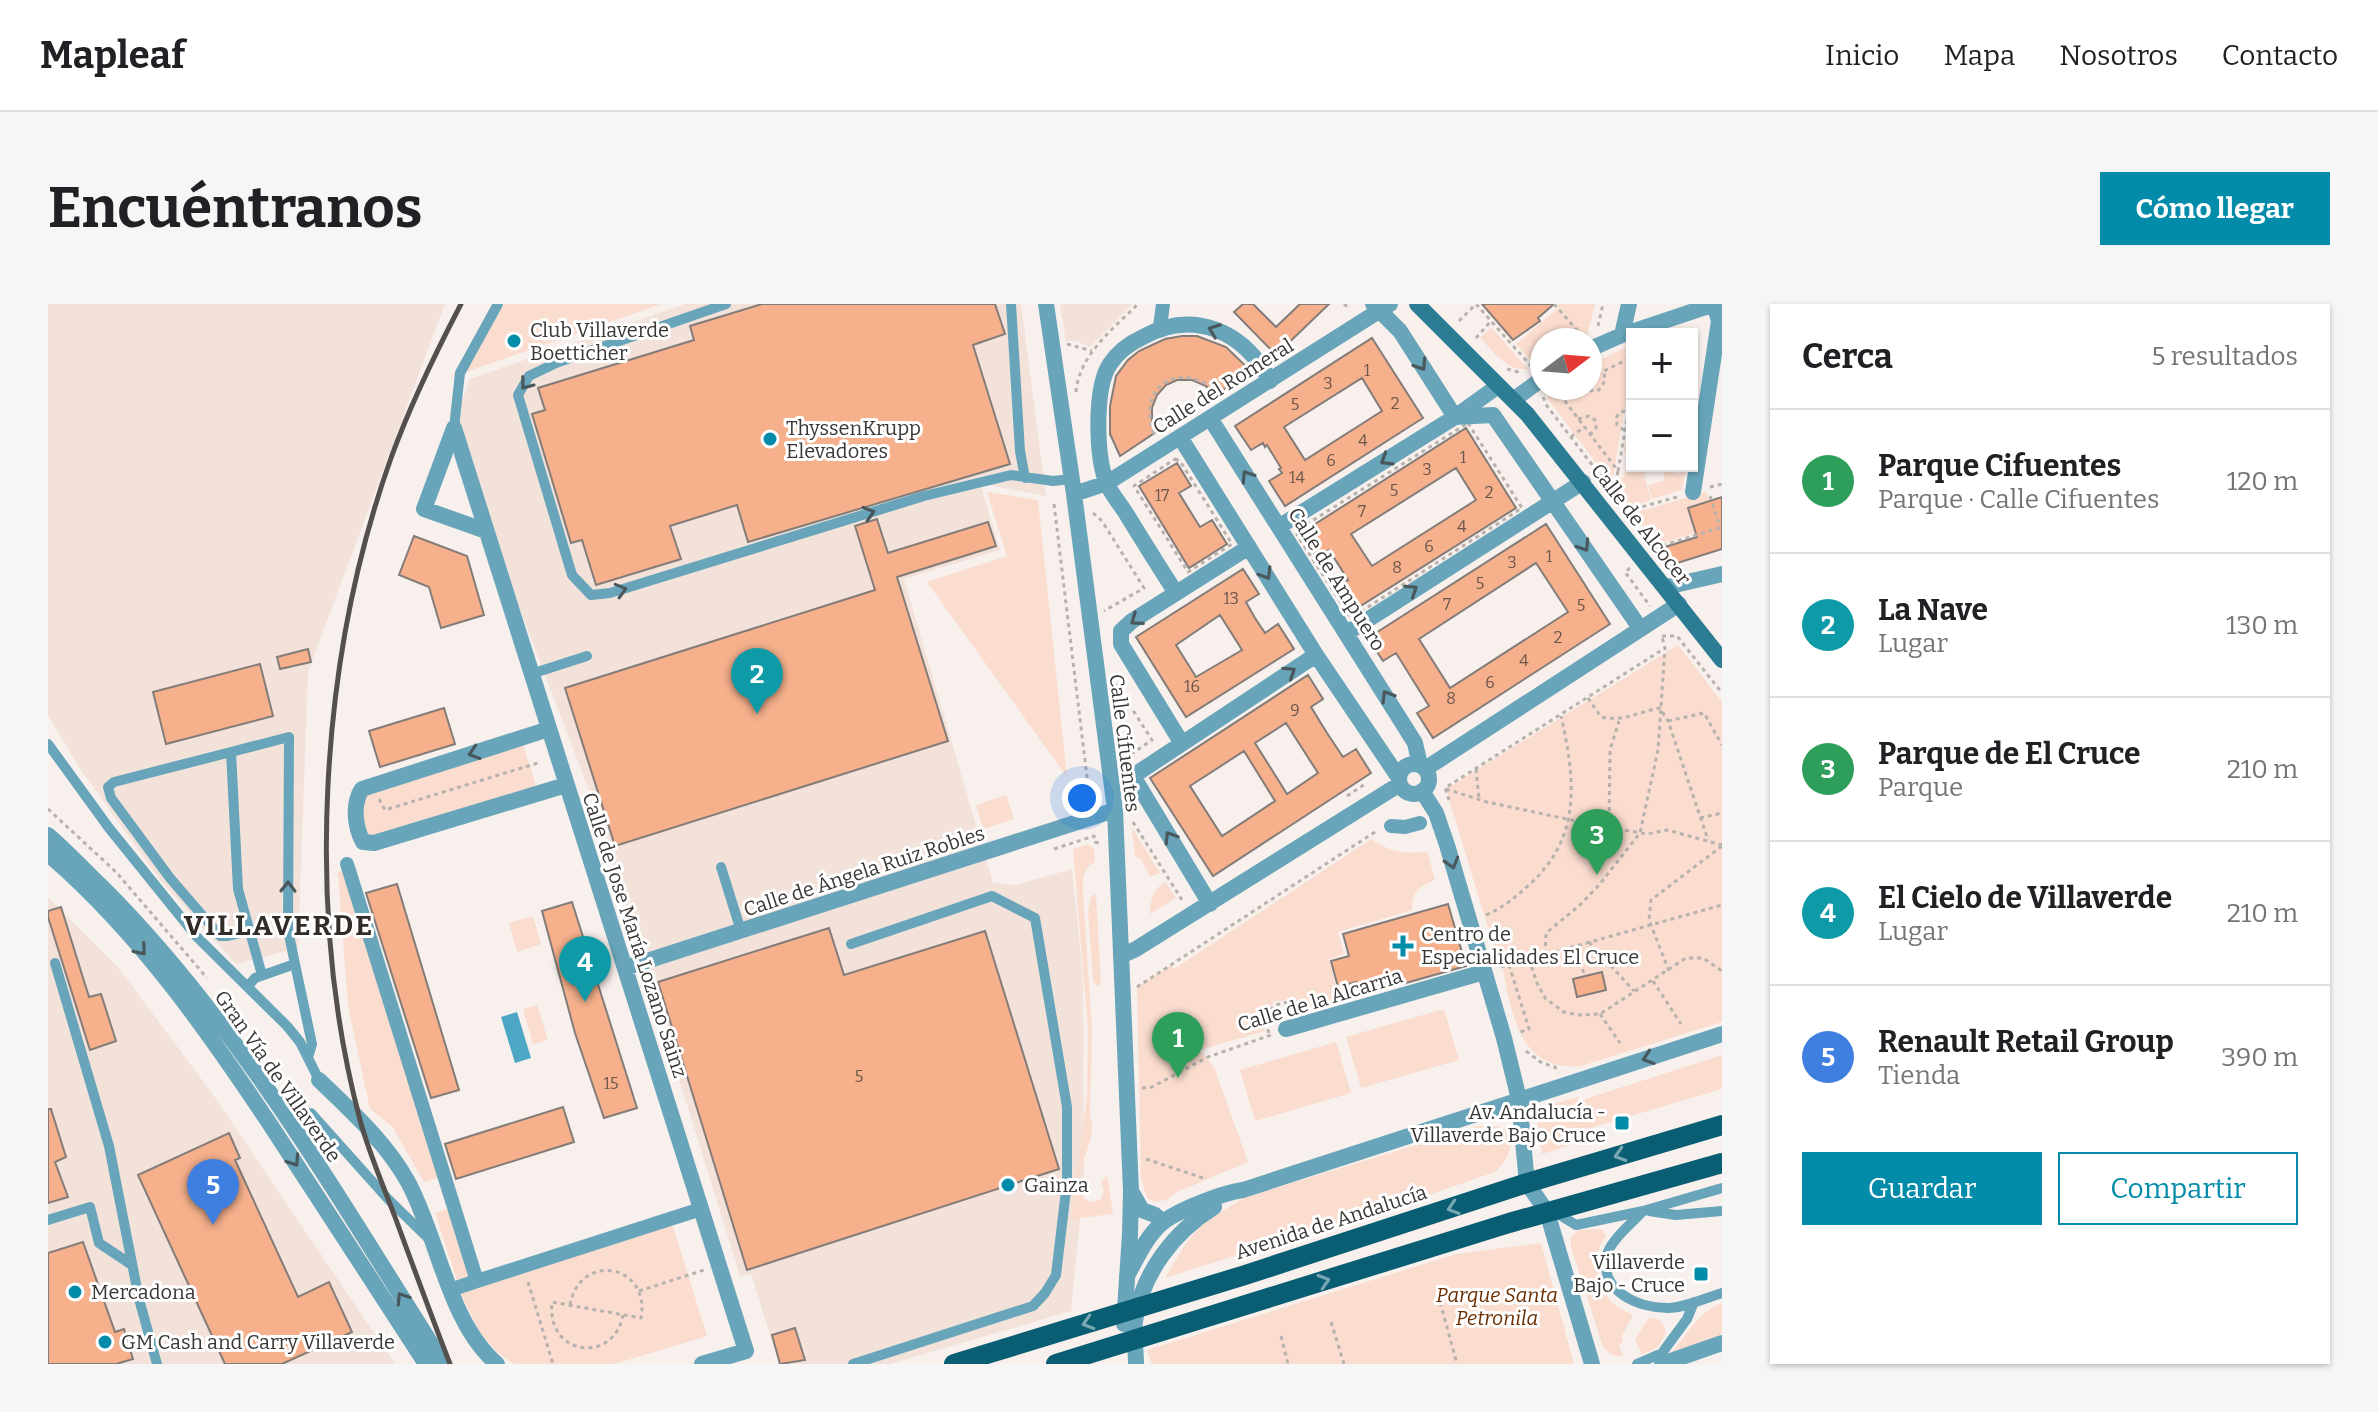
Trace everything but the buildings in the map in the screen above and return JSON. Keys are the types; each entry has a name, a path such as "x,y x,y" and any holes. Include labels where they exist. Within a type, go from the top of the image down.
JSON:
{"main road":[{"name":"Calle de Alcocer","path":"1417,304 1527,414 1722,660"},
{"name":"Avenida de Andalucía","path":"954,1364 1242,1276 1527,1183 1722,1125"},
{"path":"1056,1364 1550,1211 1722,1163"}],"street":[{"name":"Calle Cifuentes","path":"1046,304 1115,810 1131,1191 1124,1323 1135,1364"},
{"path":"1160,327 1163,304"},
{"path":"1622,335 1629,304"},
{"path":"1602,344 1714,304 1719,321 1693,492"},
{"path":"1381,306 1455,417"},
{"name":"Calle del Romeral","path":"1072,486 1107,483 1270,381 1381,306"},
{"path":"1176,593 1107,483 1099,437 1098,400 1109,365 1128,345 1160,327 1193,323 1238,340 1263,367 1270,381"},
{"path":"1280,526 1455,417 1498,386"},
{"path":"1513,400 1530,388"},
{"path":"1455,417 1527,414"},
{"path":"1493,415 1640,628"},
{"name":"Calle de Ampuero","path":"1210,418 1415,743 1423,767"},
{"name":"Calle de Jose María Lozano Sainz","path":"454,428 748,1357"},
{"path":"454,428 424,509 486,531"},
{"path":"1180,437 1316,655 1400,781 1410,793 1422,791"},
{"path":"1347,633 1583,482"},
{"path":"1181,742 1121,644 1121,631 1249,547"},
{"path":"1666,587 1720,578"},
{"path":"1121,956 1210,904 1400,781 1407,766 1423,767 1679,604"},
{"path":"1210,904 1133,776 1316,655"},
{"path":"549,729 362,789 357,797 357,831 363,842 374,843 566,785"},
{"path":"1422,791 1429,779 1423,767"},
{"path":"1422,791 1436,813 1490,970 1519,1099 1527,1183 1550,1211 1592,1364"},
{"name":"Calle de Ángela Ruiz Robles","path":"625,968 1115,810"},
{"path":"1390,824 1405,827 1420,823"},
{"name":"Gran Vía de Villaverde","path":"48,835 163,950 219,1021 444,1364"},
{"name":"Gran Vía de Villaverde","path":"48,854 96,899 182,998 264,1115 426,1364"},
{"path":"347,864 477,1281"},
{"name":"Calle de la Alcarria","path":"1286,1029 1490,970"},
{"path":"1127,1276 1163,1222 1225,1193 1243,1190 1722,1034"},
{"path":"319,1080 381,1144 408,1182 468,1328 497,1364"},
{"path":"1135,1321 1149,1274 1174,1241 1201,1215 1243,1190"},
{"path":"1131,1191 1142,1210 1163,1222"},
{"path":"450,1290 701,1209"},
{"path":"1130,1234 1149,1246 1174,1241"},
{"path":"1135,1364 1136,1292 1149,1246"},
{"path":"1662,1364 1722,1343"},
{"path":"702,1364 748,1357"}],"lane":[{"path":"454,428 460,373 498,304"},
{"path":"726,304 556,363 529,376 518,395 572,575 591,595 610,593 924,496 1011,475 1072,486"},
{"path":"1011,304 1020,451 1025,478"},
{"path":"531,674 587,656"},
{"path":"249,931 220,936 158,863 111,798 108,787 114,782 289,737 288,930 312,1044 308,1058"},
{"path":"48,744 109,828 197,937 287,1026 319,1080"},
{"path":"231,752 238,889 262,975"},
{"path":"721,867 741,931"},
{"path":"851,944 992,896 1035,918 1067,1107 1067,1182 1056,1275 1045,1293 1033,1306 853,1364"},
{"path":"55,963 109,1146 132,1265 157,1364"},
{"path":"248,986 255,978 295,964"},
{"path":"311,1113 388,1199 434,1244"},
{"path":"1550,1211 1576,1225 1643,1211 1722,1188"},
{"path":"48,1220 90,1207 99,1243 132,1265"},
{"path":"1643,1211 1676,1215 1722,1211"},
{"path":"1643,1211 1608,1251 1606,1264 1615,1291 1636,1303 1669,1308 1722,1293"},
{"path":"1637,1364 1662,1353 1687,1319 1694,1302"}],"path":[{"path":"1063,344 1092,351 1138,304"},
{"path":"1344,304 1349,308"},
{"path":"1459,321 1476,304 1533,368 1519,374 1508,370"},
{"path":"1554,304 1575,328"},
{"path":"1597,328 1603,304"},
{"path":"1451,312 1476,338 1491,321"},
{"path":"1602,386 1604,371 1626,360"},
{"path":"1154,433 1149,420 1149,405 1166,382 1180,377 1195,377 1208,383 1218,393"},
{"path":"1544,400 1646,535"},
{"path":"1564,400 1618,471"},
{"path":"1625,430 1617,425 1616,418 1620,412 1626,411"},
{"path":"1578,419 1589,416 1595,420 1596,428 1590,435"},
{"path":"1468,423 1522,508 1359,611 1354,616 1349,615 1297,535 1299,529 1468,423"},
{"path":"1614,493 1626,424"},
{"path":"1571,437 1584,427"},
{"path":"1168,464 1134,486 1188,572 1225,548"},
{"path":"1054,504 1090,803"},
{"path":"1715,510 1722,507"},
{"path":"1093,513 1102,521 1144,588 1104,611"},
{"path":"1655,548 1722,527"},
{"path":"1663,546 1669,567"},
{"path":"1625,572 1650,606"},
{"path":"1545,954 1546,933 1580,905 1640,833 1655,769 1665,648 1659,629"},
{"path":"1662,637 1677,636 1722,693"},
{"path":"1445,788 1665,648"},
{"path":"1114,681 1152,740 1122,760"},
{"path":"1588,698 1601,717 1619,721 1635,713 1660,708"},
{"path":"1660,708 1668,721 1708,840"},
{"path":"1668,721 1704,713 1722,744"},
{"path":"1482,917 1506,906 1541,874 1561,846 1569,819 1570,768 1561,715"},
{"path":"1609,827 1610,750 1619,721"},
{"path":"372,785 385,810 558,757"},
{"path":"1476,769 1479,799"},
{"path":"1340,801 1365,784"},
{"path":"1445,788 1479,799 1569,819 1640,833 1667,830 1722,845"},
{"path":"1445,788 1450,805"},
{"path":"1700,818 1722,813"},
{"path":"1133,822 1183,900"},
{"path":"1137,987 1390,824"},
{"path":"1669,971 1651,925 1650,906 1656,895 1722,845"},
{"path":"1490,970 1722,905"},
{"path":"1589,942 1634,991"},
{"path":"1576,946 1584,974"},
{"path":"1529,959 1545,998 1564,1012 1587,1016 1600,1014 1686,958 1698,956 1722,971"},
{"path":"1509,965 1529,1029 1517,1033"},
{"path":"1653,981 1681,1024"},
{"path":"1600,1014 1620,1043"},
{"name":"Calle de la Alcarria","path":"1127,1090 1152,1087 1208,1057 1286,1029"},
{"path":"1521,1047 1542,1063 1555,1067 1559,1076"},
{"path":"1142,1158 1203,1178"},
{"path":"639,1291 719,1265"},
{"path":"523,1266 553,1364"},
{"path":"570,1305 576,1287 584,1278 608,1270 630,1278 639,1291 643,1308 641,1318 552,1302 552,1321 565,1342 588,1350 609,1343 617,1335 623,1315"},
{"path":"1436,1287 1457,1364"},
{"path":"541,1324 552,1321"},
{"path":"1331,1322 1344,1364"},
{"path":"1281,1336 1288,1364"}],"shaded area":[{"path":"48,304 445,304 308,672 298,948 236,964 161,881 80,769 48,715"},
{"path":"685,304 1021,304 1046,496 988,485 981,487 1000,550 904,579 993,883 1015,885 1072,869 1083,977 1084,1180 1071,1311 890,1364 779,1364 751,1274 740,1276 593,801 502,562 457,415 470,379"},
{"path":"1060,304 1133,304 1090,347 1076,341 1066,341"},
{"path":"48,897 117,966 214,1096 395,1364 48,1364"}],"green space":[{"name":"Club Villaverde Boetticher","path":"492,304 661,304 452,377"},
{"path":"1557,304 1595,304 1589,328 1535,328 1559,307"},
{"path":"1491,327 1528,369 1507,364 1480,338"},
{"path":"1530,332 1530,359 1516,344"},
{"path":"1626,347 1626,400 1612,484 1549,400 1602,400 1602,359"},
{"path":"1626,467 1626,472 1647,472 1644,474 1651,500 1629,507 1617,491 1620,479 1624,477"},
{"path":"1685,472 1682,490 1652,499 1648,485 1665,480 1663,473"},
{"path":"987,492 1038,500 1067,777 927,582 1007,556"},
{"path":"1706,492 1717,526 1657,545 1633,513"},
{"path":"1678,645 1722,702 1722,1022 1581,1066 1559,1065 1542,1059 1520,1033 1501,961 1498,961 1446,789"},
{"path":"522,741 537,789 379,838 364,834 363,796"},
{"path":"1006,795 1014,819 983,829 976,805"},
{"path":"1132,828 1160,873 1150,877 1141,859 1135,857"},
{"path":"1371,839 1398,851 1427,851 1435,880 1418,890 1412,910 1338,932 1344,954 1329,959 1337,989 1353,985 1356,994 1305,1010 1294,1000 1275,1001 1263,1016 1265,1031 1200,1050 1214,1067 1248,1162 1177,1192 1166,1200 1155,1202 1147,1198 1141,1178 1137,987 1171,965 1174,971"},
{"path":"1088,844 1094,849 1095,862 1086,871 1083,887 1092,1029 1092,1126 1080,1177 1085,1200 1092,1202 1101,1199 1104,1190 1101,1183 1107,1175 1113,1214 1071,1219 1087,1097 1088,1029 1073,849"},
{"path":"343,871 440,1177 424,1182 392,1126 370,1109 348,1006 338,872"},
{"path":"1166,882 1176,898 1150,914 1153,895"},
{"path":"1096,894 1101,983 1097,986 1093,981 1088,911 1091,897"},
{"path":"533,916 541,944 517,952 509,923"},
{"path":"537,1005 548,1040 533,1044 523,1009"},
{"path":"1444,1009 1459,1060 1361,1088 1346,1037"},
{"path":"1336,1042 1351,1093 1255,1121 1240,1070"},
{"path":"1722,1055 1722,1088 1719,1090 1590,1128 1592,1138 1542,1154 1537,1121 1547,1106 1577,1097 1579,1101"},
{"path":"1478,1126 1499,1127 1510,1136 1508,1155 1495,1172 1318,1233 1313,1231 1165,1278 1188,1240 1204,1222 1246,1197"},
{"path":"450,1208 472,1279 458,1283 435,1213"},
{"path":"672,1223 707,1336 614,1364 514,1364 498,1353 481,1334 459,1291"},
{"path":"1602,1229 1606,1236 1598,1253 1600,1282 1616,1306 1633,1315 1622,1336 1623,1342 1619,1344 1623,1357 1612,1355 1603,1347 1571,1247 1571,1238 1578,1230"},
{"name":"Parque Santa Petronila","path":"1541,1243 1574,1364 1152,1364 1147,1350 1456,1254"},
{"path":"1722,1303 1722,1334 1673,1354 1700,1317"},
{"path":"1649,1318 1661,1321 1666,1333 1658,1347 1642,1355 1635,1339"}],"water":[{"path":"517,1012 531,1058 515,1063 501,1017"}],"railway":[{"path":"450,1364 360,1120 343,1040 332,957 327,872 328,787 335,701 348,617 367,536 406,419 461,304"}],"place":[{"name":"Club Villaverde Boetticher","path":"514,341"},
{"name":"ThyssenKrupp Elevadores","path":"770,439"},
{"name":"La Nave","path":"757,714"},
{"name":"Parque de El Cruce","path":"1597,875"},
{"name":"Centro de Especialidades El Cruce","path":"1403,946"},
{"name":"El Cielo de Villaverde","path":"585,1002"},
{"name":"Parque Cifuentes","path":"1178,1078"},
{"name":"Av. Andalucía - Villaverde Bajo Cruce","path":"1622,1123"},
{"name":"Gainza","path":"1008,1185"},
{"name":"Renault Retail Group","path":"213,1225"},
{"name":"Villaverde Bajo - Cruce","path":"1701,1274"},
{"name":"Mercadona","path":"75,1292"},
{"name":"GM Cash and Carry Villaverde","path":"105,1342"}],"district":[{"name":"VILLAVERDE","path":"279,925"}]}
